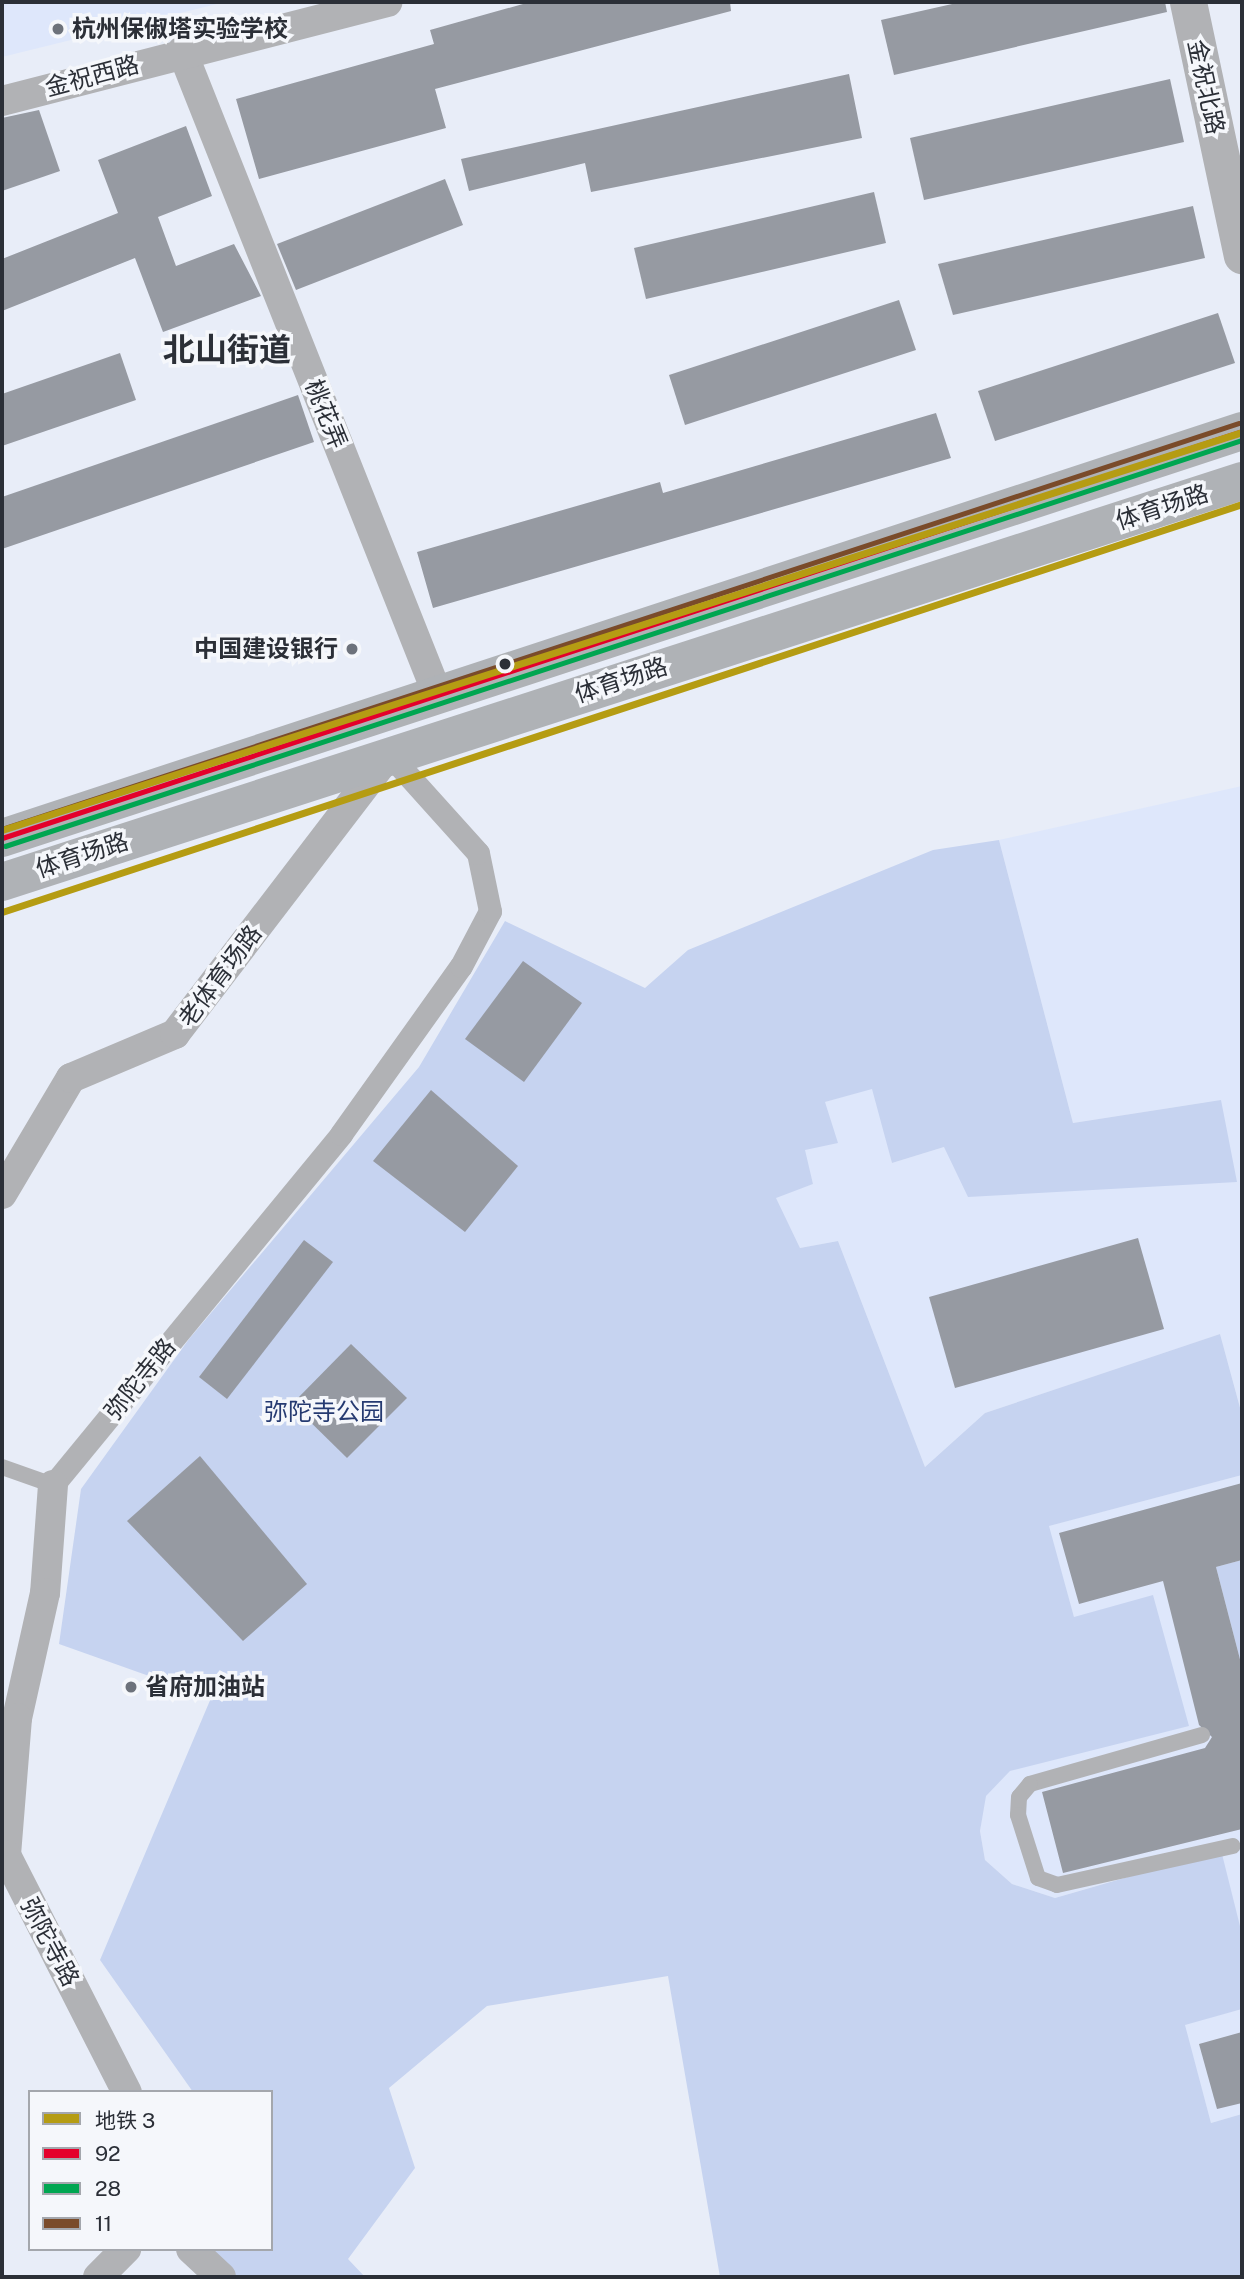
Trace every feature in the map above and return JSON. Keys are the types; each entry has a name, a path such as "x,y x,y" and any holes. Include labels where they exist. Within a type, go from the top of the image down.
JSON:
{"main road":[{"name":"体育场路","path":"2,838 439,698 1242,431"},
{"name":"体育场路","path":"2,882 389,754 1242,481"}],"street":[{"name":"金祝西路","path":"2,101 182,51 387,2"},
{"name":"金祝北路","path":"1188,2 1242,254"},
{"name":"桃花弄","path":"182,51 439,698"},
{"name":"老体育场路","path":"2,1194 71,1078 175,1034 389,754"},
{"name":"弥陀寺路","path":"126,2090 6,1855 17,1718 45,1593 53,1485 341,1134 461,966 490,911 478,853 389,754"},
{"path":"98,2277 124,2251"},
{"path":"193,2251 221,2277"}],"lane":[{"path":"2,1467 53,1485"},
{"path":"1202,1735 1030,1784 1019,1797 1018,1815 1038,1878 1057,1885 1233,1846"}],"shaded area":[{"name":"杭州保俶塔实验学校","path":"2,2 225,2 2,57"},
{"path":"1242,786 1242,1415 1220,1334 985,1413 925,1467 838,1241 800,1248 775,1197 813,1184 804,1150 825,1102 873,1088 892,1163 944,1147 1221,1100 1073,1123 999,840"},
{"path":"1242,1475 1242,1935 1220,1849 1055,1898 1012,1884 985,1860 980,1831 985,1796 1010,1771 1049,1757 1074,1617 1048,1526"},
{"path":"1242,2009 1242,2114 1211,2123 1184,2024"}],"green space":[{"name":"弥陀寺公园","path":"999,840 1073,1123 1221,1100 1237,1182 968,1197 944,1147 892,1163 872,1089 825,1102 838,1143 805,1150 813,1184 776,1198 800,1248 838,1241 925,1467 985,1413 1220,1334 1242,1415 1242,1475 1049,1526 1074,1617 1153,1595 1189,1726 1010,1771 986,1796 980,1831 985,1860 1012,1884 1055,1898 1221,1850 1242,1934 1242,2009 1185,2025 1211,2123 1242,2114 1242,2277 720,2277 668,1976 487,2006 389,2088 415,2168 348,2259 365,2277 221,2277 193,2251 273,2251 273,2090 192,2090 100,1960 211,1698 59,1644 81,1489 189,1339 419,1067 505,921 645,988 688,950 933,850"},
{"path":"1242,1560 1242,1667 1216,1567"}],"building":[{"path":"530,2 730,2 731,11 435,89 446,128 259,179 236,99 434,44 430,30"},
{"path":"961,2 1165,2 1167,12 894,75 881,20"},
{"path":"849,74 862,138 591,192 585,163 469,191 461,159"},
{"path":"1170,79 1184,142 924,200 910,138"},
{"path":"39,110 60,171 2,191 2,118"},
{"path":"186,126 212,196 158,217 176,266 234,244 261,296 163,332 135,258 2,311 2,259 118,213 98,160"},
{"path":"445,179 463,225 296,290 277,244"},
{"path":"874,192 886,243 646,299 634,248"},
{"path":"1193,206 1205,258 953,315 938,264"},
{"path":"899,300 916,350 685,425 669,375"},
{"path":"1218,313 1235,363 995,441 978,391"},
{"path":"120,353 136,400 2,446 2,394"},
{"path":"298,395 314,442 2,549 2,497"},
{"path":"936,413 951,458 433,608 417,552 660,482 663,493"},
{"path":"523,961 582,1003 524,1082 465,1039"},
{"path":"431,1090 518,1166 465,1232 373,1161"},
{"path":"1138,1238 1164,1329 955,1388 929,1297"},
{"path":"304,1240 333,1262 227,1399 199,1377"},
{"path":"351,1344 407,1398 347,1458 292,1404"},
{"path":"200,1456 307,1584 243,1641 127,1521"},
{"path":"1242,1483 1242,1560 1216,1567 1242,1667 1242,1829 1063,1873 1042,1792 1205,1748 1212,1737 1199,1725 1163,1581 1079,1604 1059,1533"},
{"path":"1242,2032 1242,2103 1217,2109 1199,2044"}],"metro line":[{"name":"3","path":"2,830 1242,432"},
{"name":"3","path":"2,912 1242,504"}],"transit line":[{"name":"11","path":"2,829 1239,423"},
{"name":"92","path":"2,838 1242,431"},
{"name":"28","path":"5,846 1242,440"}],"place":[{"name":"杭州保俶塔实验学校","path":"58,29"},
{"name":"中国建设银行","path":"352,649"},
{"name":"省府加油站","path":"131,1687"}],"district":[{"name":"北山街道","path":"227,350"}]}
